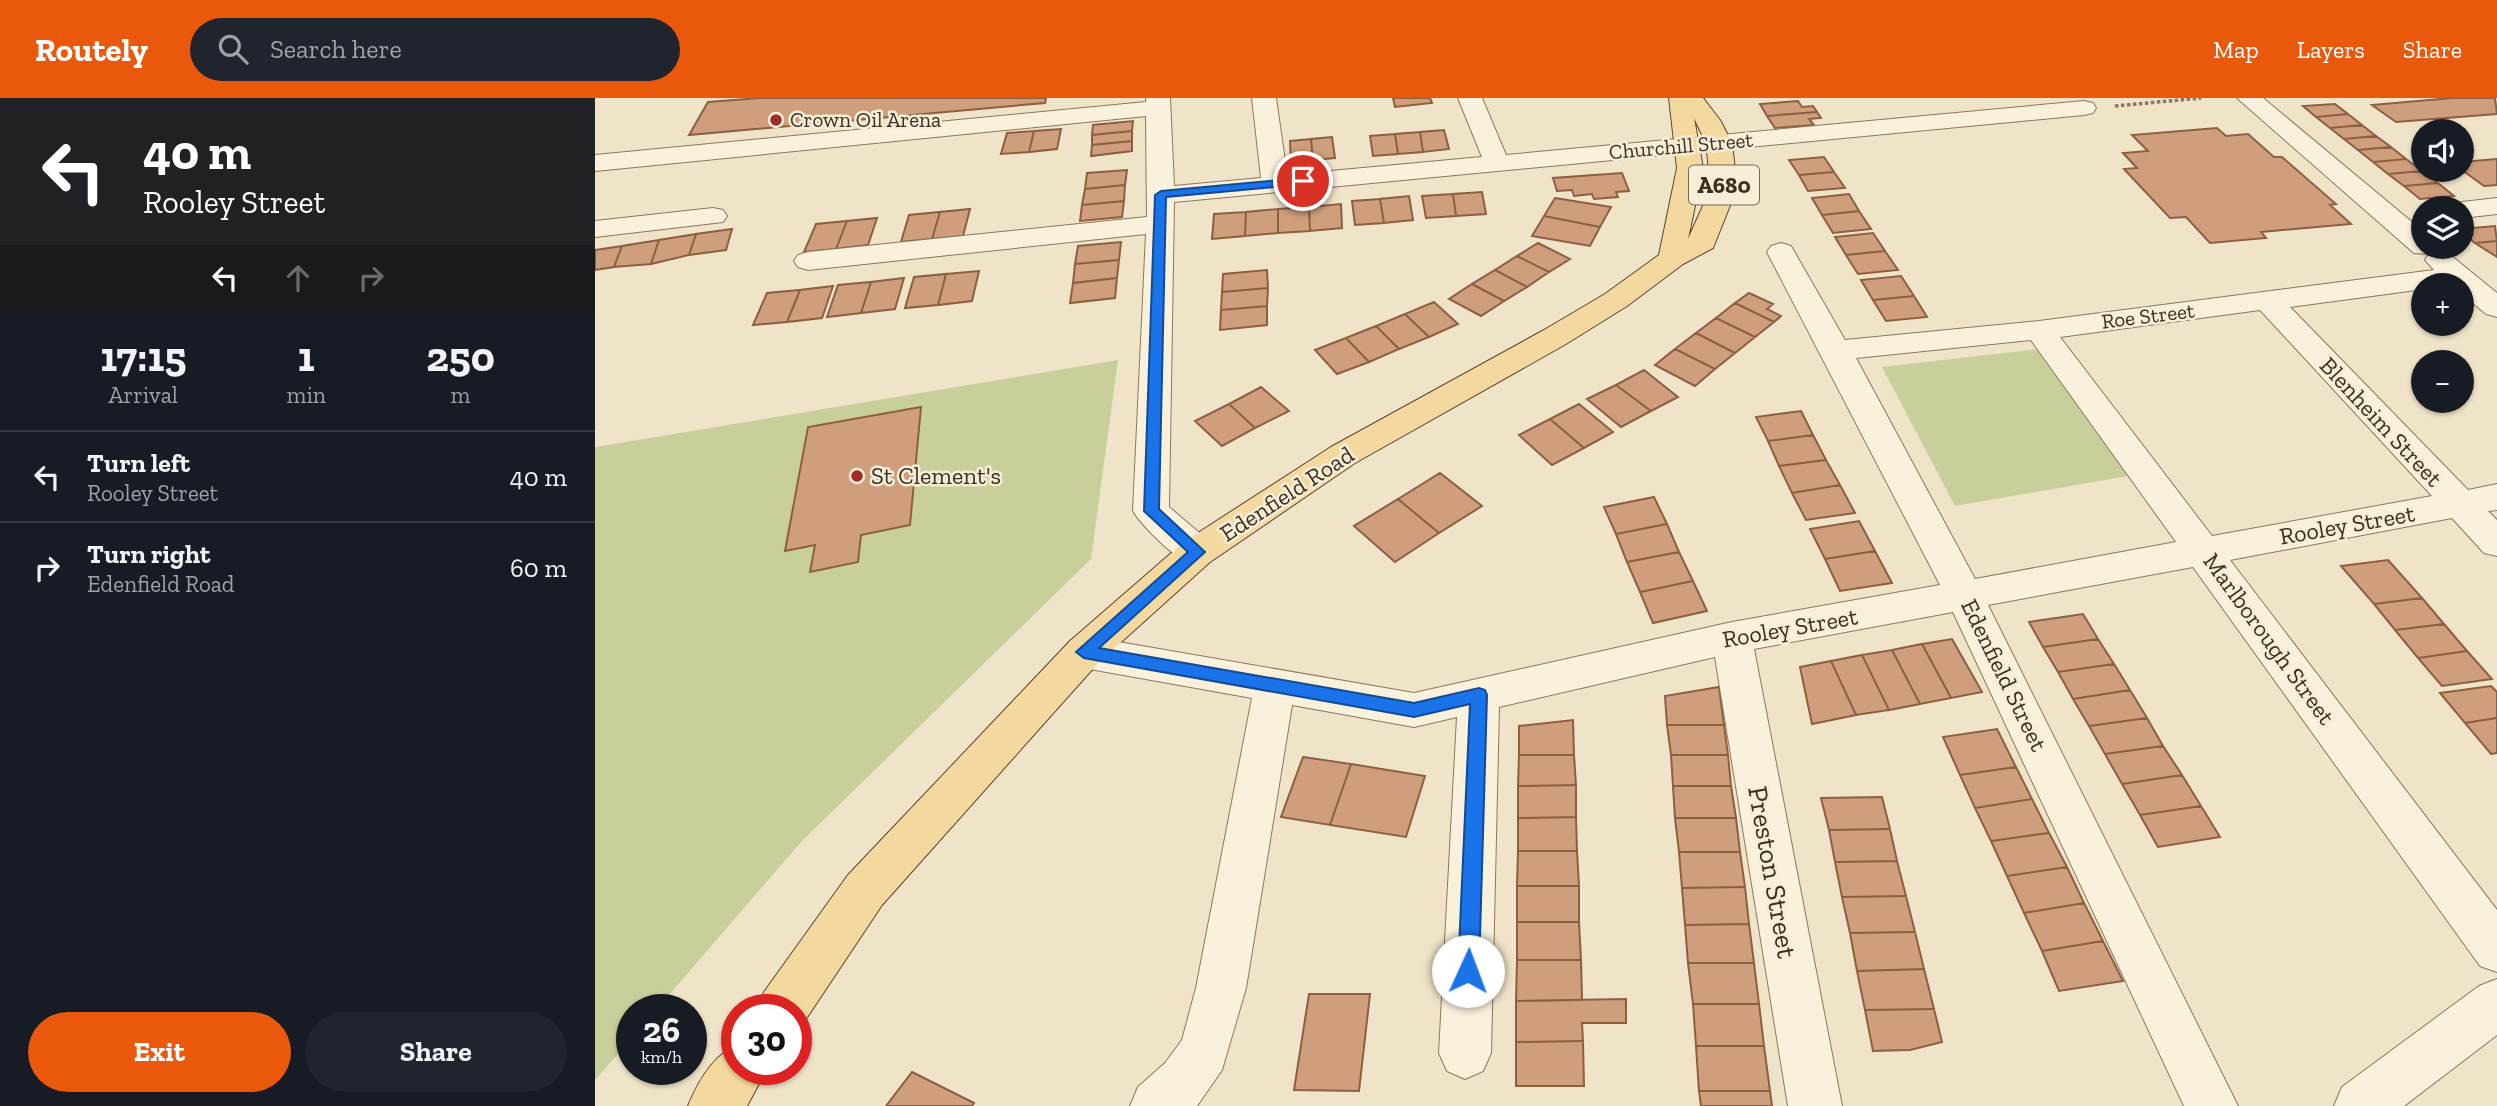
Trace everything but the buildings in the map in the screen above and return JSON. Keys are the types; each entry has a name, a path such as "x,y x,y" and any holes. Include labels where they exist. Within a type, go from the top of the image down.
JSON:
{"main road":[{"path":"1673,258 1672,238 1685,198 1690,168 1679,121 1681,98"},
{"name":"Edenfield Road","path":"793,994 865,890 1084,652 1198,552 1343,455 1555,337 1616,300 1673,258 1703,242 1714,220 1724,188 1719,143 1708,120 1691,98"},
{"path":"715,1106 730,1085"}],"street":[{"path":"1264,98 1275,184"},
{"path":"1470,98 1497,163"},
{"path":"1902,98 1923,122"},
{"path":"2249,98 2411,236"},
{"path":"595,163 1158,103 1160,209 1151,511 1198,552"},
{"name":"Churchill Street","path":"808,261 1160,209 1275,184 2084,108"},
{"path":"2474,208 2497,206"},
{"path":"595,229 713,216"},
{"path":"2390,218 2411,216"},
{"name":"Edenfield Street","path":"1781,252 1837,350 1967,596 2211,1106"},
{"path":"2438,259 2454,273"},
{"name":"Roe Street","path":"1837,350 2039,330 2411,282"},
{"path":"2474,289 2497,308"},
{"name":"Blenheim Street","path":"2267,300 2497,543"},
{"name":"Marlborough Street","path":"2039,330 2497,949"},
{"name":"Rooley Street","path":"1084,652 1414,710 1732,638 2497,496"},
{"name":"Preston Street","path":"1732,638 1815,1106"},
{"path":"1157,1106 1184,1082 1204,1052 1221,988 1275,685"},
{"path":"1465,1054 1479,695"},
{"path":"2361,1106 2497,1004"}],"path":[{"path":"2084,108 2201,98"}],"green space":[{"path":"2038,349 2128,476 1955,506 1882,367"},
{"path":"1118,360 1091,559 801,842 670,994 616,994 616,1056 595,1080 595,447"}],"place":[{"name":"Crown Oil Arena","path":"776,120"},
{"name":"St Clement's","path":"857,476"}],"route":[{"path":"1303,181 1161,195 1151,511 1198,552 1084,652 1414,710 1479,695 1468,971"}]}
